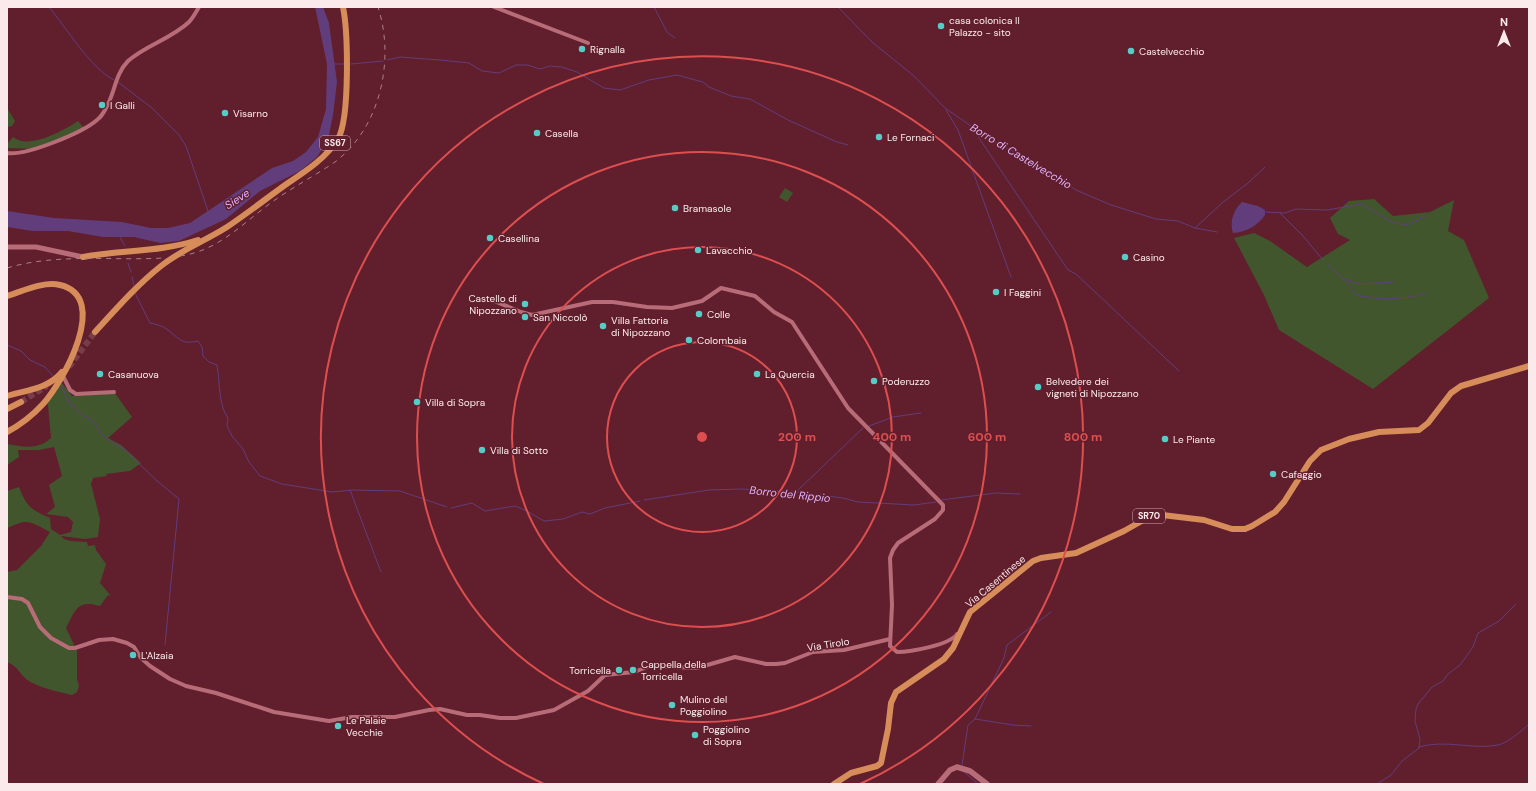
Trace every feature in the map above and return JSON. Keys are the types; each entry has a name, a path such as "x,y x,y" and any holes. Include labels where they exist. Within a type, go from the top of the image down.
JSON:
{"main road":[{"name":"SS67","path":"95,332 121,304 161,266 184,250 225,228 307,170 331,149 338,138 343,121 347,60 347,25 343,7"},
{"path":"83,257 122,251 170,248 199,239 225,228"},
{"path":"7,296 51,284 68,288 76,294 81,302 84,319 61,380 39,407 7,432"},
{"path":"7,396 49,384 59,376 68,364"},
{"name":"Via Casentinese","path":"834,784 851,773 877,766 881,763 893,697 896,692 944,659 953,648 970,612 1033,561 1041,558 1076,553 1124,531 1154,514 1204,520 1232,529 1245,529 1275,512 1284,502 1310,462 1321,450 1349,439 1379,432 1419,430 1428,423 1452,393 1461,386 1529,366"},
{"path":"7,409 21,402"},
{"path":"938,784 950,770 957,767 970,771 987,784"}],"street":[{"path":"7,152 15,154 37,149 96,121 110,100 119,74 126,63 140,51 187,24 199,7"},
{"path":"494,7 588,43"},
{"path":"7,247 36,247 83,257"},
{"path":"487,298 532,315 592,302 614,302 647,307 672,308 702,301 721,288 755,296 774,312 792,322 848,408 943,505 943,510 935,519 898,543 893,550 890,558 892,605 890,646 893,650 903,652 949,641 958,632 961,633"},
{"path":"61,380 76,394 114,392"},
{"name":"Via Tirolo","path":"7,596 22,599 28,603 40,626 60,644 75,648 99,640 113,640 128,643 134,647 141,658 150,666 170,679 186,686 216,693 274,712 328,720 352,717 395,717 440,709 467,716 480,714 500,718 516,718 554,710 588,691 605,675 629,672 650,666 697,668 735,657 766,664 778,664 813,652 844,650 890,639"}],"green space":[{"path":"7,108 15,121 12,126 7,127"},
{"path":"78,121 84,128 37,149 7,148 7,144 13,137 19,140 27,141 46,138 64,130"},
{"path":"785,188 793,193 787,202 779,197"},
{"path":"1374,199 1393,216 1430,212 1454,200 1448,231 1464,240 1489,298 1373,389 1279,330 1264,295 1234,238 1254,233 1270,241 1307,267 1350,240 1338,234 1330,218 1349,201"},
{"path":"62,383 72,396 114,392 132,417 108,438 121,445 141,463 130,471 106,474 107,476 93,478 91,484 100,519 98,537 85,539 61,536 70,541 87,542 88,546 95,545 96,550 106,564 100,583 111,596 108,595 100,606 92,604 82,605 72,616 66,628 77,651 77,679 79,686 77,692 72,695 47,689 29,681 15,667 7,662 7,572 17,570 41,546 50,532 29,522 20,523 7,528 7,491 19,487 24,499 30,507 50,518 51,529 60,535 71,532 73,522 68,517 46,514 55,507 49,485 62,476 54,447 39,450 18,450 19,457 7,465 7,444 30,447 46,442 51,438 48,405 43,403 57,386"}],"water":[{"name":"Sieve","path":"315,7 323,7 329,23 337,82 328,140 317,157 300,171 260,191 226,219 179,241 160,243 134,237 103,237 68,231 33,231 7,227 7,211 54,218 122,222 151,228 168,228 190,223 272,168 293,161 306,152 318,137 326,109 327,64"},
{"path":"1242,202 1258,206 1265,210 1265,215 1251,228 1233,233 1233,216"}],"waterway":[{"path":"49,7 88,58 106,75 114,80"},
{"path":"584,7 594,7"},
{"path":"654,7 667,32 675,38"},
{"name":"Borro di Castelvecchio","path":"838,7 872,42 914,76 945,108 994,142 1027,158 1076,190 1111,205 1156,219 1178,221 1195,228 1217,232"},
{"path":"387,60 400,57 469,63 482,71 499,73 516,65 528,65 540,69 550,66 562,67 577,72 604,88 620,90 649,80 677,75 703,82 709,87 731,96 750,99 788,120 837,142 848,145"},
{"path":"351,64 383,61"},
{"path":"334,64 344,64"},
{"path":"118,82 152,108 179,135 186,146 208,211"},
{"path":"946,110 958,130 1011,277"},
{"path":"978,132 979,138 1068,270 1076,274 1179,371"},
{"path":"1195,228 1265,167"},
{"path":"1266,212 1285,213 1296,209 1327,210 1362,204 1391,222 1407,225 1426,216"},
{"path":"1280,213 1303,236 1323,260"},
{"name":"Borro del Rippio","path":"120,237 125,246"},
{"name":"Borro del Rippio","path":"128,263 131,272"},
{"path":"1327,264 1348,283 1355,295 1391,299 1426,293"},
{"name":"Borro del Rippio","path":"132,277 134,286"},
{"path":"1342,278 1359,284 1394,282"},
{"name":"Borro del Rippio","path":"135,293 150,323 164,327 184,342 198,341 202,347 203,356 209,362 217,365 222,406 228,418 227,426 232,436 243,449 249,462 260,476 282,484 332,492 352,490 400,491 447,507"},
{"path":"7,345 21,351 30,360 45,367 53,376"},
{"path":"60,382 70,405 74,406 80,414 92,420 103,436 125,450 156,480 179,499 165,645"},
{"path":"869,426 893,417 921,413"},
{"path":"796,492 863,428"},
{"name":"Borro del Rippio","path":"644,500 709,490 741,489 796,492 843,498 858,502 914,505 936,502"},
{"path":"350,490 381,572"},
{"name":"Borro del Rippio","path":"941,500 996,493 1020,494"},
{"name":"Borro del Rippio","path":"451,508 472,503 485,511 515,506 544,521 563,519 582,512 590,514 605,508 640,501"},
{"path":"1377,784 1391,775 1402,761 1419,748 1420,739 1415,721 1418,704 1432,687 1443,681 1448,674 1460,665 1473,647 1478,633 1499,621 1516,604"},
{"path":"962,765 968,725 975,719 1004,658 1007,645 1051,612"},
{"path":"975,719 1013,725 1031,726"},
{"path":"1419,747 1439,744 1478,746 1498,745 1519,733 1529,724"},
{"path":"962,770 978,784"}],"tunnel":[{"path":"69,367 95,332"},
{"path":"21,402 47,386"}],"railway":[{"path":"180,256 205,249 217,243 238,229 276,199 335,162 351,147 364,130 380,91 384,70 385,48 383,27 378,7"},
{"path":"7,268 26,263 65,259 164,258"}],"place":[{"name":"casa colonica Il Palazzo - sito","path":"941,26"},
{"name":"Rignalla","path":"582,49"},
{"name":"Castelvecchio","path":"1131,51"},
{"name":"I Galli","path":"102,105"},
{"name":"Visarno","path":"225,113"},
{"name":"Casella","path":"537,133"},
{"name":"Le Fornaci","path":"879,137"},
{"name":"Bramasole","path":"675,208"},
{"name":"Casellina","path":"490,238"},
{"name":"Lavacchio","path":"698,250"},
{"name":"Casino","path":"1125,257"},
{"name":"I Faggini","path":"996,292"},
{"name":"Castello di Nipozzano","path":"525,304"},
{"name":"Colle","path":"699,314"},
{"name":"San Niccolò","path":"525,317"},
{"name":"Villa Fattoria di Nipozzano","path":"603,326"},
{"name":"Colombaia","path":"689,340"},
{"name":"Casanuova","path":"100,374"},
{"name":"La Quercia","path":"757,374"},
{"name":"Poderuzzo","path":"874,381"},
{"name":"Belvedere dei vigneti di Nipozzano","path":"1038,387"},
{"name":"Villa di Sopra","path":"417,402"},
{"name":"Le Piante","path":"1165,439"},
{"name":"Villa di Sotto","path":"482,450"},
{"name":"Cafaggio","path":"1273,474"},
{"name":"L'Alzaia","path":"133,655"},
{"name":"Torricella","path":"619,670"},
{"name":"Cappella della Torricella","path":"633,670"},
{"name":"Mulino del Poggiolino","path":"672,705"},
{"name":"Le Palaie Vecchie","path":"338,726"},
{"name":"Poggiolino di Sopra","path":"695,735"}]}
